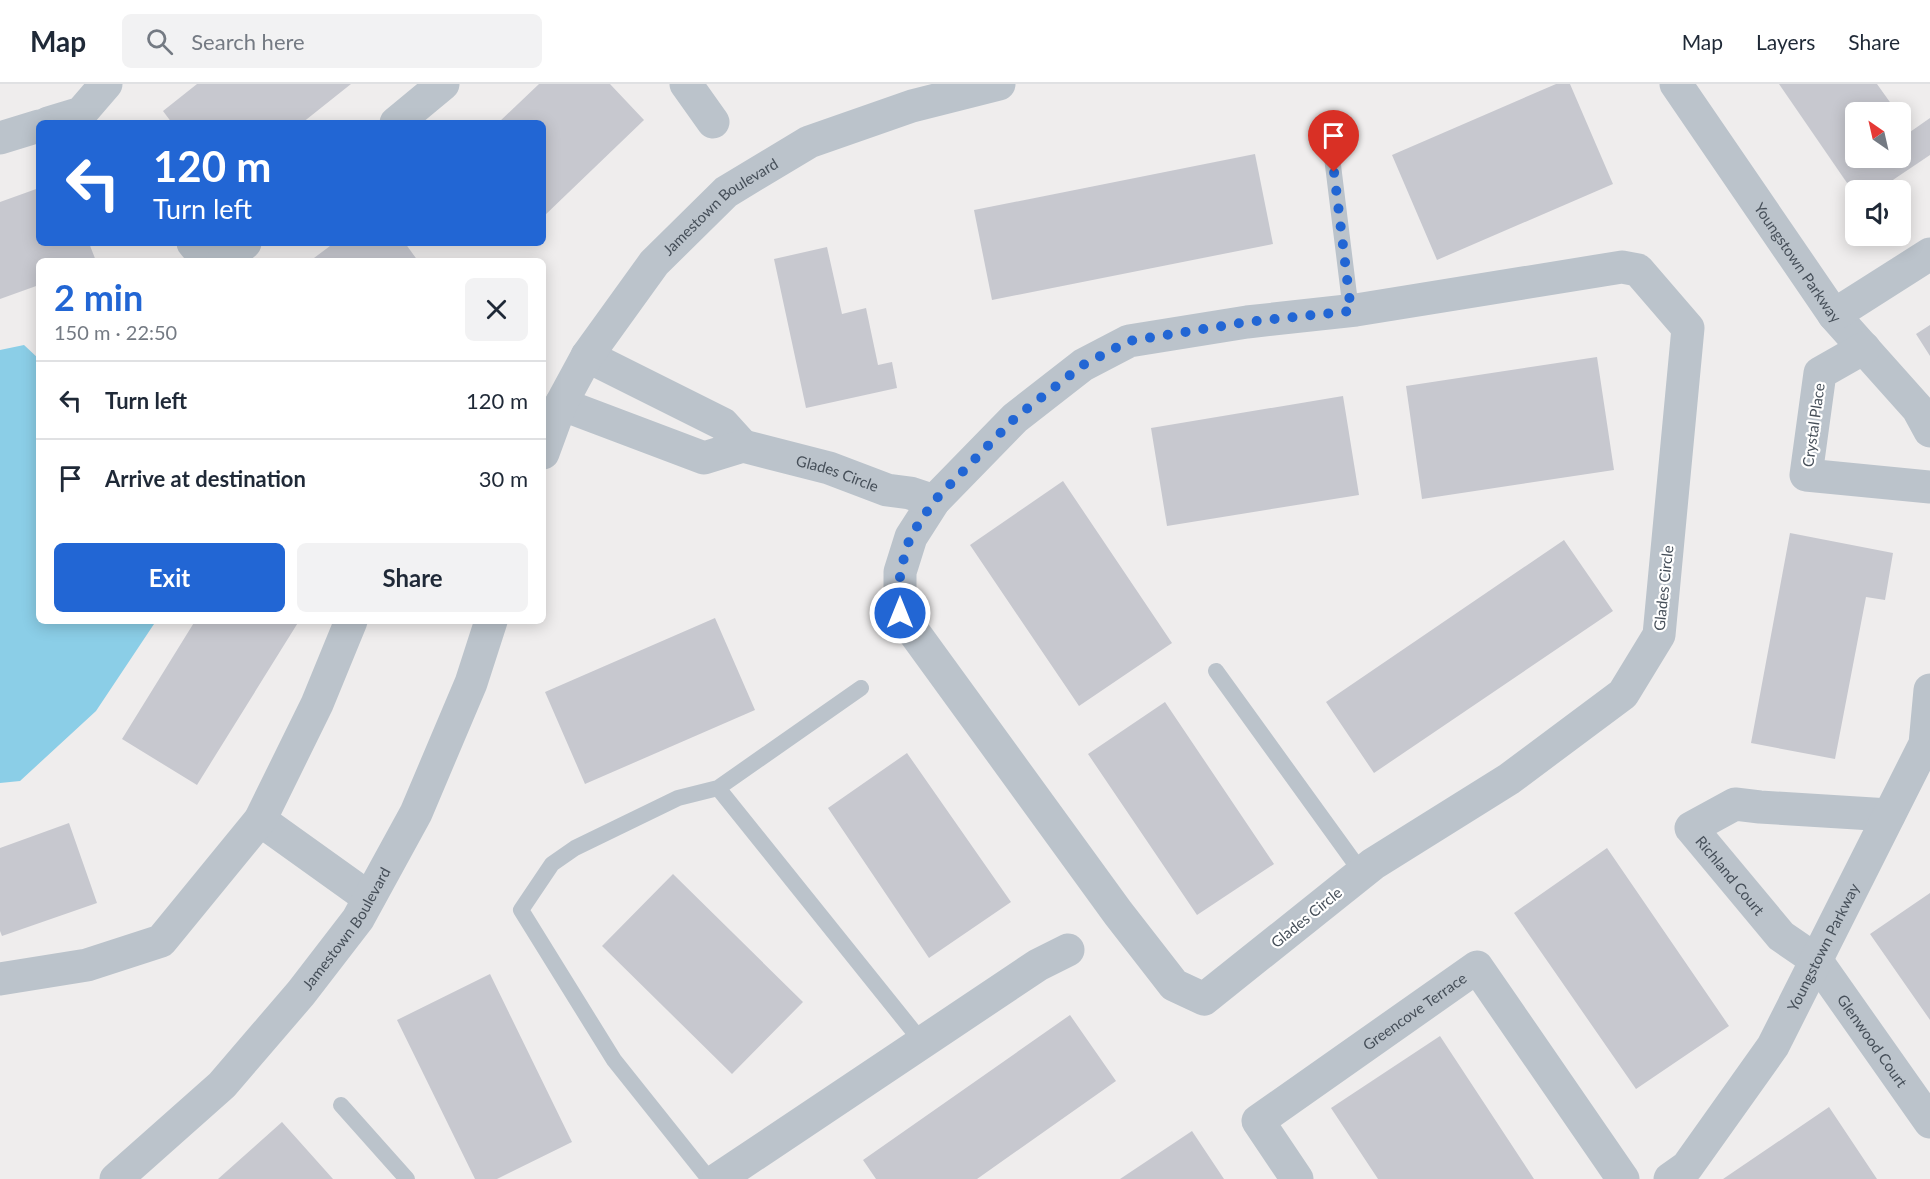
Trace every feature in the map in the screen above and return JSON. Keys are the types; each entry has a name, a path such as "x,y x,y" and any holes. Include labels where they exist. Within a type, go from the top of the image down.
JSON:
{"street":[{"path":"71,120 86,118 106,84"},
{"path":"400,120 443,84"},
{"path":"686,84 713,122"},
{"name":"Jamestown Boulevard","path":"546,445 561,404 587,356 654,263 726,192 809,142 912,106 996,84"},
{"name":"Youngstown Parkway","path":"1676,84 1834,315 1918,409 1930,431"},
{"path":"0,138 36,127"},
{"path":"196,246 206,258"},
{"path":"227,258 241,246"},
{"path":"1834,315 1930,254"},
{"name":"Glades Circle","path":"1622,267 1638,270 1688,328 1659,635 1623,694 1509,778 1362,873 1204,999 1173,985 900,613 900,572 910,537 934,501 1015,418 1083,365 1129,341 1247,322 1351,311 1622,267"},
{"name":"Crystal Place","path":"1864,348 1820,373 1806,476 1930,487"},
{"path":"561,404 704,458 743,446 723,424 587,356"},
{"name":"Glades Circle","path":"743,446 829,468 887,490 910,493 934,501"},
{"path":"0,979 87,965 161,941 260,820 317,704 350,624"},
{"name":"Jamestown Boulevard","path":"116,1179 222,1085 301,993 358,919 416,813 471,683 490,624"},
{"name":"Youngstown Parkway","path":"1670,1179 1687,1167 1773,1046 1889,815 1928,744 1930,690"},
{"name":"Richland Court","path":"1816,960 1781,936 1691,828 1735,804 1889,815"},
{"path":"260,820 369,898"},
{"path":"718,1179 1038,965 1068,950"},
{"name":"Glenwood Court","path":"1816,960 1930,1122"},
{"name":"Greencove Terrace","path":"1297,1179 1258,1121 1477,967 1623,1179"}],"lane":[{"path":"1331,149 1351,311"},
{"path":"1216,670 1362,873"},
{"path":"709,1179 614,1060 521,910 552,864 575,848 678,798 718,788 861,688"},
{"path":"718,788 922,1042"},
{"path":"341,1105 407,1179"}],"water":[{"path":"24,345 36,356 36,624 154,624 96,711 20,781 0,783 0,350"}],"building":[{"path":"197,84 351,84 306,120 170,120 163,111"},
{"path":"539,84 610,84 644,120 546,214 546,120 501,120"},
{"path":"1556,84 1570,84 1613,184 1437,260 1392,155"},
{"path":"1779,84 1877,84 1890,102 1845,102 1845,168 1911,168 1893,180 1845,180"},
{"path":"1930,118 1930,155 1911,168 1911,131"},
{"path":"1255,154 1273,244 992,300 974,210"},
{"path":"36,189 36,246 90,246 95,258 36,258 36,286 0,299 0,202"},
{"path":"330,246 407,246 416,258 314,258"},
{"path":"827,247 842,314 866,308 878,365 892,362 897,388 806,408 774,259"},
{"path":"1930,325 1930,356 1916,334"},
{"path":"1597,357 1614,470 1422,499 1406,386"},
{"path":"1343,396 1359,495 1167,526 1151,428"},
{"path":"1063,481 1172,643 1079,706 970,545"},
{"path":"1790,533 1893,553 1885,600 1866,597 1835,759 1751,743"},
{"path":"1564,540 1613,611 1374,773 1326,702"},
{"path":"715,618 755,710 585,784 545,692"},
{"path":"193,624 297,624 197,785 122,739"},
{"path":"1165,702 1274,864 1197,915 1088,754"},
{"path":"907,753 1011,902 929,958 828,808"},
{"path":"69,823 97,903 2,936 0,931 0,848"},
{"path":"1607,848 1729,1026 1636,1089 1514,913"},
{"path":"673,874 803,1002 732,1074 602,946"},
{"path":"1930,893 1930,1020 1870,934"},
{"path":"490,974 572,1142 497,1179 475,1179 397,1020"},
{"path":"1070,1015 1116,1081 977,1179 876,1179 863,1160"},
{"path":"1440,1036 1534,1179 1378,1179 1331,1108"},
{"path":"1829,1107 1877,1179 1723,1179"},
{"path":"282,1122 333,1179 218,1179"},
{"path":"1192,1131 1224,1179 1120,1179"}],"route":[{"path":"900,613 900,572 910,537 934,501 1015,418 1083,365 1129,341 1247,322 1351,311 1334,172"}]}
